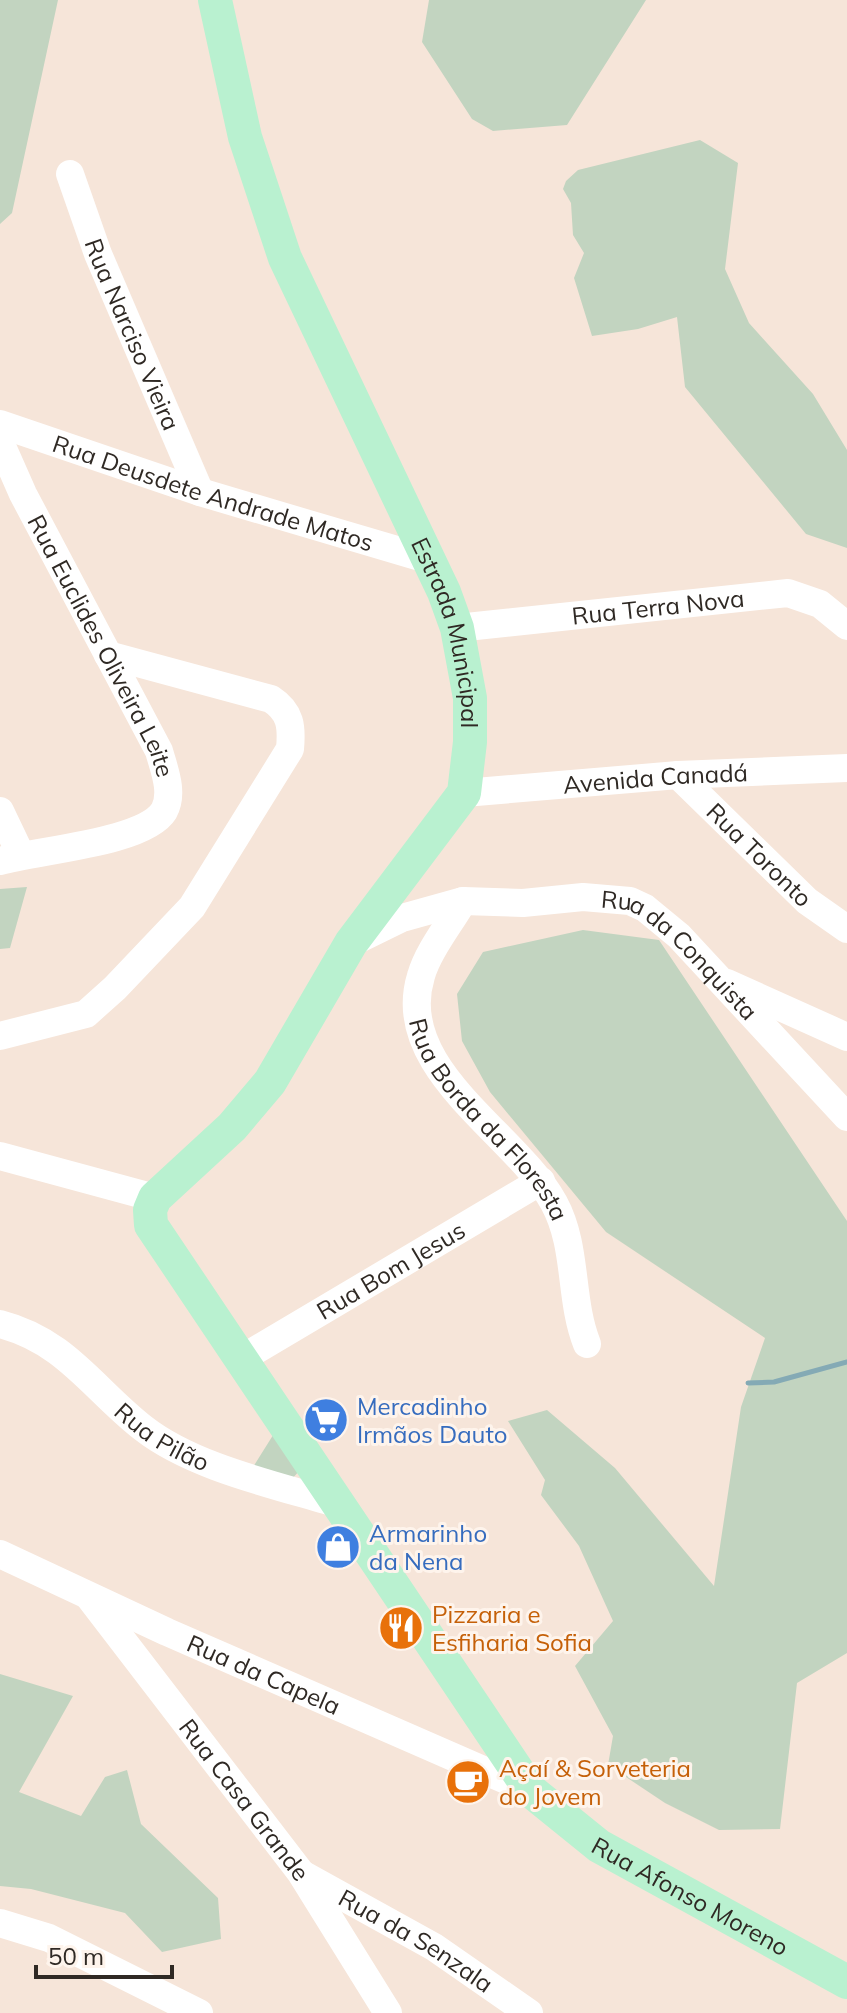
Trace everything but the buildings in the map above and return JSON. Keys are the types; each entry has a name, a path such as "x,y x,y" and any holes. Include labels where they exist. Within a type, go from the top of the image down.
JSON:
{"main road":[{"name":"Estrada Municipal","path":"215,0 245,137 285,258 457,628 470,698 470,742 464,793"},
{"path":"155,1198 164,1186 232,1127 270,1082 351,943 464,793"},
{"name":"Rua Afonso Moreno","path":"155,1198 150,1210 151,1225 531,1791 599,1846 847,1982"}],"street":[{"name":"Rua Narciso Vieira","path":"70,174 98,254 200,492"},
{"name":"Rua Deusdete Andrade Matos","path":"0,424 200,492 427,559"},
{"name":"Rua Euclides Oliveira Leite","path":"0,442 23,494 159,751 168,792 165,809 155,822 129,833 10,858"},
{"name":"Rua Terra Nova","path":"457,628 788,593 820,604 847,626"},
{"path":"0,1036 86,1014 115,988 192,907 290,749 292,727 283,707 271,699 108,655"},
{"name":"Avenida Canadá","path":"464,793 678,775 847,768"},
{"name":"Rua Toronto","path":"678,775 807,901 847,929"},
{"path":"0,811 10,858"},
{"name":"Rua da Conquista","path":"351,943 402,918 463,901 523,903 583,897 630,901 663,921 847,1117"},
{"name":"Rua Borda da Floresta","path":"463,901 421,974 416,1003 419,1026 432,1055 457,1090 483,1123 541,1181 568,1234 577,1318 587,1344"},
{"path":"715,978 847,1037"},
{"path":"0,1156 155,1198"},
{"name":"Rua Bom Jesus","path":"241,1359 541,1181"},
{"name":"Rua Pilão","path":"7,1326 66,1356 143,1429 214,1464 338,1504"},
{"name":"Rua da Capela","path":"0,1554 531,1791"},
{"name":"Rua Casa Grande","path":"87,1595 301,1873 388,2013"},
{"name":"Rua da Senzala","path":"301,1873 434,1947 529,2013"},
{"path":"0,1923 49,1938 199,2013"}],"green space":[{"path":"0,0 58,0 12,213 0,224"},
{"path":"429,0 646,0 567,125 493,131 472,119 422,42"},
{"path":"700,140 738,163 725,269 749,323 813,394 847,450 847,548 806,534 685,387 677,317 638,329 592,336 574,278 584,253 573,235 571,203 563,189 566,181 578,170"},
{"path":"27,887 10,948 0,949 0,889"},
{"path":"583,930 659,940 847,1221 847,1653 797,1683 780,1829 719,1830 665,1803 608,1765 613,1736 575,1666 613,1621 579,1546 541,1495 545,1480 508,1421 547,1410 615,1468 714,1586 741,1407 765,1338 606,1232 490,1092 462,1041 457,994 483,952"},
{"path":"275,1432 302,1468 290,1481 253,1467"},
{"path":"0,1674 73,1696 19,1792 81,1816 105,1777 127,1770 141,1824 218,1898 221,1939 162,1952 125,1913 31,1889 0,1886"}],"waterway":[{"path":"748,1383 774,1382 847,1362"}],"place":[{"name":"Mercadinho Irmãos Dauto","path":"326,1420"},
{"name":"Armarinho da Nena","path":"338,1547"},
{"name":"Pizzaria e Esfiharia Sofia","path":"401,1628"},
{"name":"Açaí & Sorveteria do Jovem","path":"468,1782"}]}
